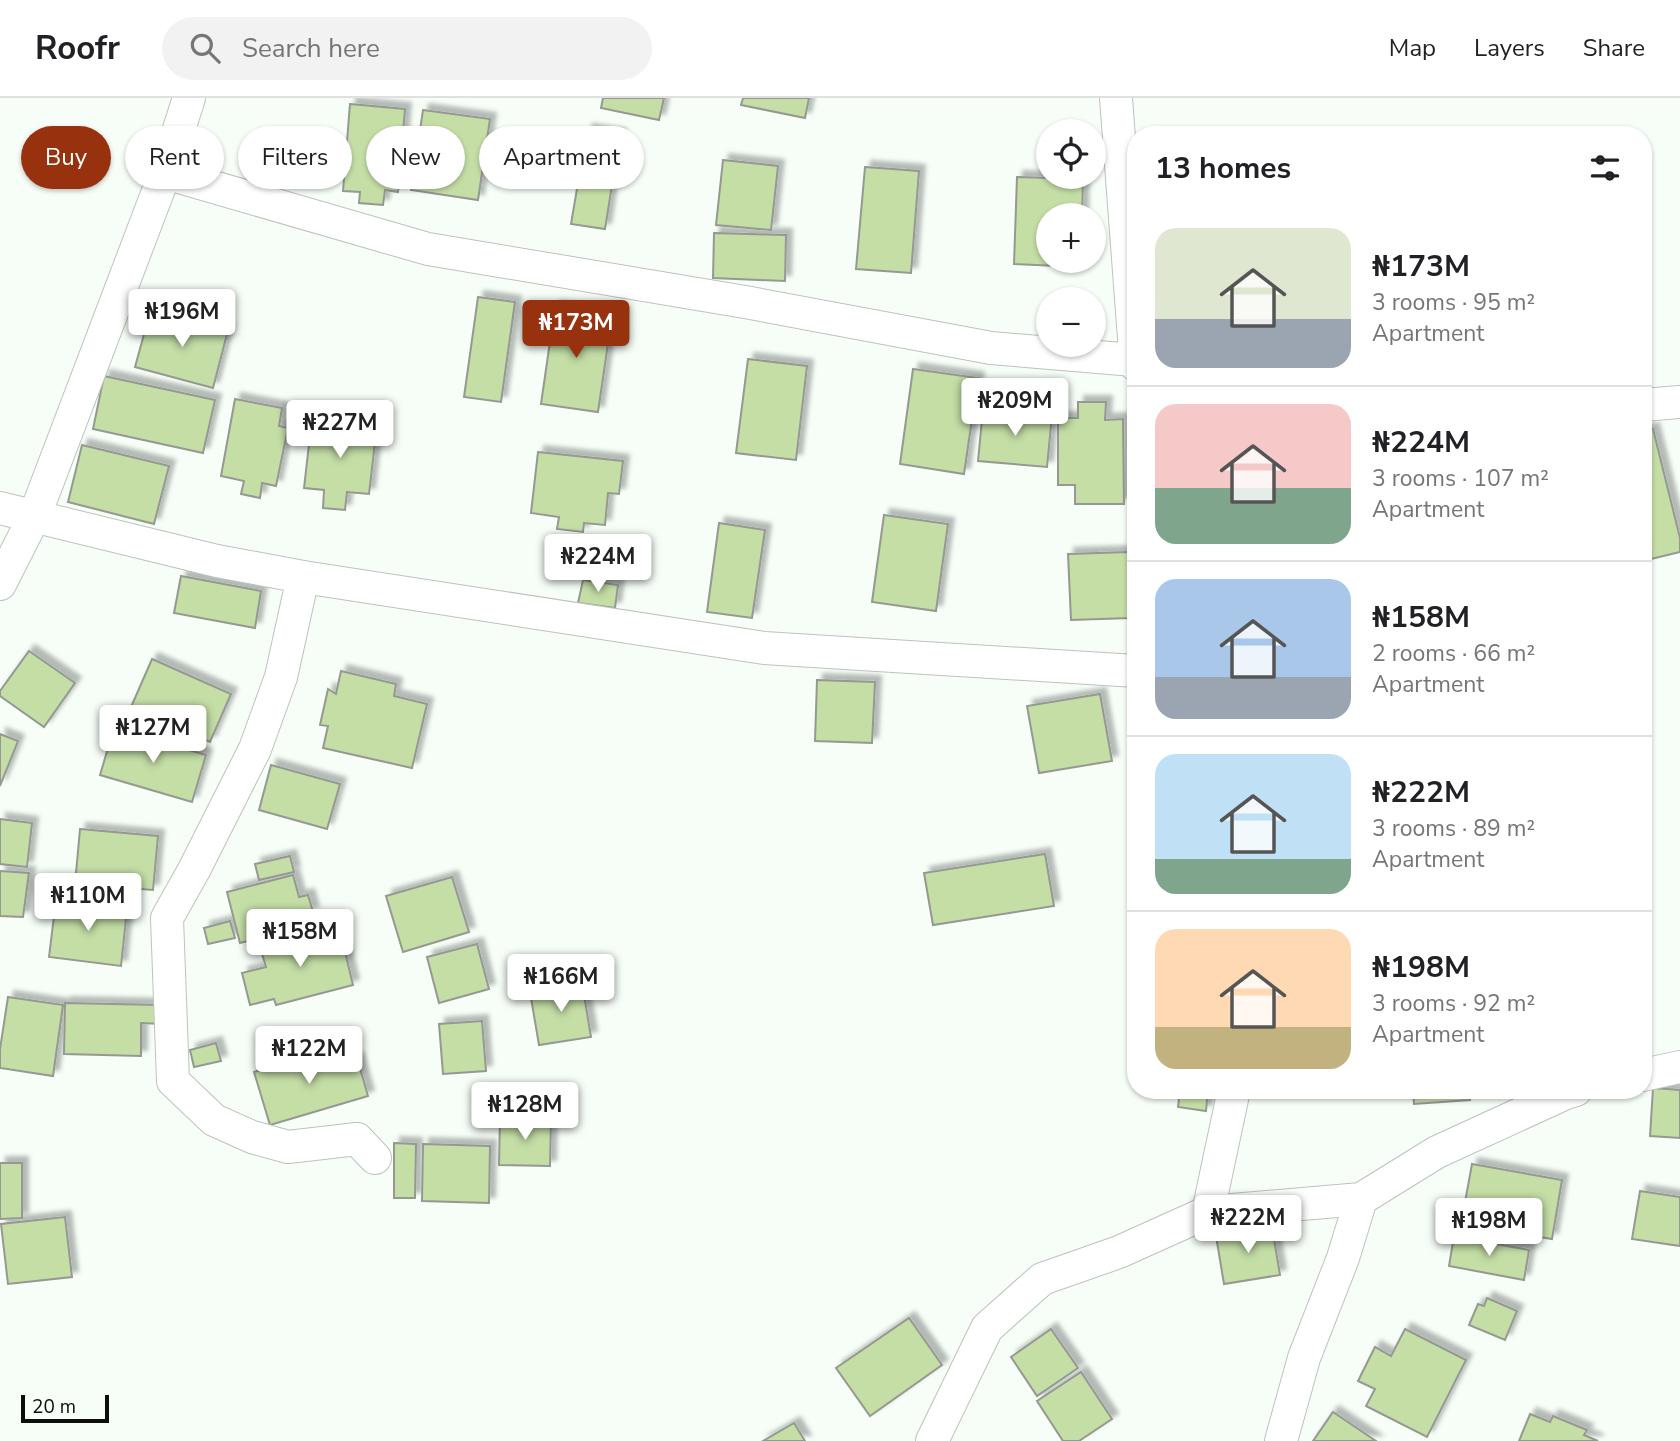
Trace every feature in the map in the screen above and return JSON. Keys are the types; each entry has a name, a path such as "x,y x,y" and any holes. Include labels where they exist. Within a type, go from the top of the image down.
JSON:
{"street":[{"path":"180,126 189,98"},
{"path":"1116,98 1127,251"},
{"path":"0,584 35,515 159,189"},
{"path":"220,189 428,249 746,302 990,348 1127,362"},
{"path":"1652,404 1680,402"},
{"path":"0,508 216,561 303,577 764,648 1127,670"},
{"path":"303,577 281,677 255,749 167,918 173,1081 214,1120 252,1137 288,1147 357,1139 375,1158"},
{"path":"1652,1073 1680,1067"},
{"path":"1208,1212 1232,1099"},
{"path":"932,1441 987,1328 1042,1279 1119,1252 1208,1212 1361,1199 1437,1152 1553,1099"},
{"path":"1281,1441 1304,1358 1343,1258 1361,1199"}],"building":[{"path":"603,98 664,98 659,120 601,108"},
{"path":"743,98 809,98 805,118 741,105"},
{"path":"350,104 405,109 404,126 366,126 366,189 398,189 398,192 385,190 383,205 359,203 360,192 343,191 352,189 352,126 348,126"},
{"path":"423,110 490,119 489,126 479,126 478,200 411,190 465,189 465,126 421,126"},
{"path":"723,160 778,166 771,230 716,225"},
{"path":"865,167 919,171 911,273 856,269"},
{"path":"1017,177 1036,178 1036,189 1083,189 1082,203 1036,203 1036,265 1014,264"},
{"path":"577,189 611,189 605,229 571,224"},
{"path":"714,233 786,235 785,281 713,278"},
{"path":"478,297 515,302 501,402 464,397"},
{"path":"555,307 612,316 598,412 541,404"},
{"path":"151,309 228,330 213,388 135,367"},
{"path":"748,359 807,366 796,460 736,453"},
{"path":"913,369 978,378 964,474 900,464"},
{"path":"104,376 215,400 203,453 93,429"},
{"path":"235,399 282,408 279,426 288,428 276,486 262,483 260,498 241,494 244,481 221,476"},
{"path":"1078,402 1106,402 1105,420 1123,419 1124,504 1075,504 1075,485 1058,485 1058,418 1078,418"},
{"path":"983,409 1052,415 1047,467 978,461"},
{"path":"312,418 377,425 369,494 347,492 345,510 323,508 324,490 304,488"},
{"path":"1652,429 1680,538 1680,552 1652,559"},
{"path":"82,445 169,466 154,524 68,502"},
{"path":"538,452 623,461 619,494 608,493 605,525 584,523 583,532 557,529 559,517 531,513"},
{"path":"884,515 948,524 936,611 872,602"},
{"path":"719,523 765,530 752,618 707,612"},
{"path":"1127,552 1127,618 1071,620 1068,554"},
{"path":"181,576 261,591 255,628 174,613"},
{"path":"583,580 618,585 615,608 578,603"},
{"path":"29,651 75,683 44,727 0,696 0,691"},
{"path":"152,659 231,694 210,742 131,707"},
{"path":"341,671 396,684 394,696 427,704 412,768 323,748 328,726 320,725 328,689 336,694"},
{"path":"817,680 875,682 872,743 815,741"},
{"path":"1100,694 1112,761 1039,773 1027,706"},
{"path":"114,728 206,755 192,802 100,775"},
{"path":"0,734 18,741 0,786"},
{"path":"271,765 340,784 327,829 259,810"},
{"path":"0,819 32,823 27,867 0,864"},
{"path":"80,829 158,836 153,890 75,884"},
{"path":"1045,854 1054,906 933,925 924,873"},
{"path":"290,856 294,872 259,880 255,864"},
{"path":"0,871 29,873 23,917 0,916"},
{"path":"293,875 299,897 308,895 313,912 302,914 305,926 240,943 227,892"},
{"path":"452,877 469,932 403,952 386,896"},
{"path":"56,900 127,909 121,966 49,957"},
{"path":"230,921 235,938 208,944 204,928"},
{"path":"339,927 353,985 276,1005 274,999 250,1005 242,973 266,967 260,947"},
{"path":"477,944 489,989 439,1003 427,957"},
{"path":"582,983 591,1037 539,1045 530,992"},
{"path":"8,997 63,1005 53,1076 0,1068 0,1049"},
{"path":"65,1003 161,1005 161,1024 141,1023 141,1056 64,1054"},
{"path":"482,1021 486,1071 443,1074 439,1024"},
{"path":"216,1043 221,1061 194,1067 190,1050"},
{"path":"332,1048 337,1064 357,1058 368,1096 270,1125 254,1072"},
{"path":"1653,1088 1680,1090 1680,1138 1650,1136"},
{"path":"1179,1099 1207,1099 1206,1111 1178,1107"},
{"path":"1414,1099 1470,1100 1414,1104"},
{"path":"500,1117 551,1118 550,1166 499,1165"},
{"path":"394,1143 416,1144 415,1198 394,1198"},
{"path":"423,1144 490,1146 489,1203 422,1201"},
{"path":"0,1163 22,1163 22,1218 0,1219"},
{"path":"1472,1164 1562,1180 1552,1239 1461,1224"},
{"path":"1640,1191 1680,1197 1680,1246 1632,1239"},
{"path":"65,1217 72,1277 8,1284 1,1224"},
{"path":"1272,1227 1280,1275 1224,1284 1216,1236"},
{"path":"1454,1236 1529,1250 1524,1280 1449,1266"},
{"path":"1487,1298 1517,1311 1505,1340 1469,1325 1478,1304 1484,1306"},
{"path":"909,1318 942,1365 870,1416 836,1368"},
{"path":"1051,1329 1078,1368 1037,1396 1011,1357"},
{"path":"1405,1329 1466,1360 1427,1437 1366,1406 1375,1389 1358,1381 1375,1347 1391,1356"},
{"path":"1081,1372 1112,1419 1079,1441 1063,1441 1037,1401"},
{"path":"1333,1412 1376,1441 1313,1441"},
{"path":"1530,1414 1550,1422 1553,1416 1587,1430 1584,1435 1598,1441 1519,1441"},
{"path":"794,1423 805,1441 763,1441"}]}
